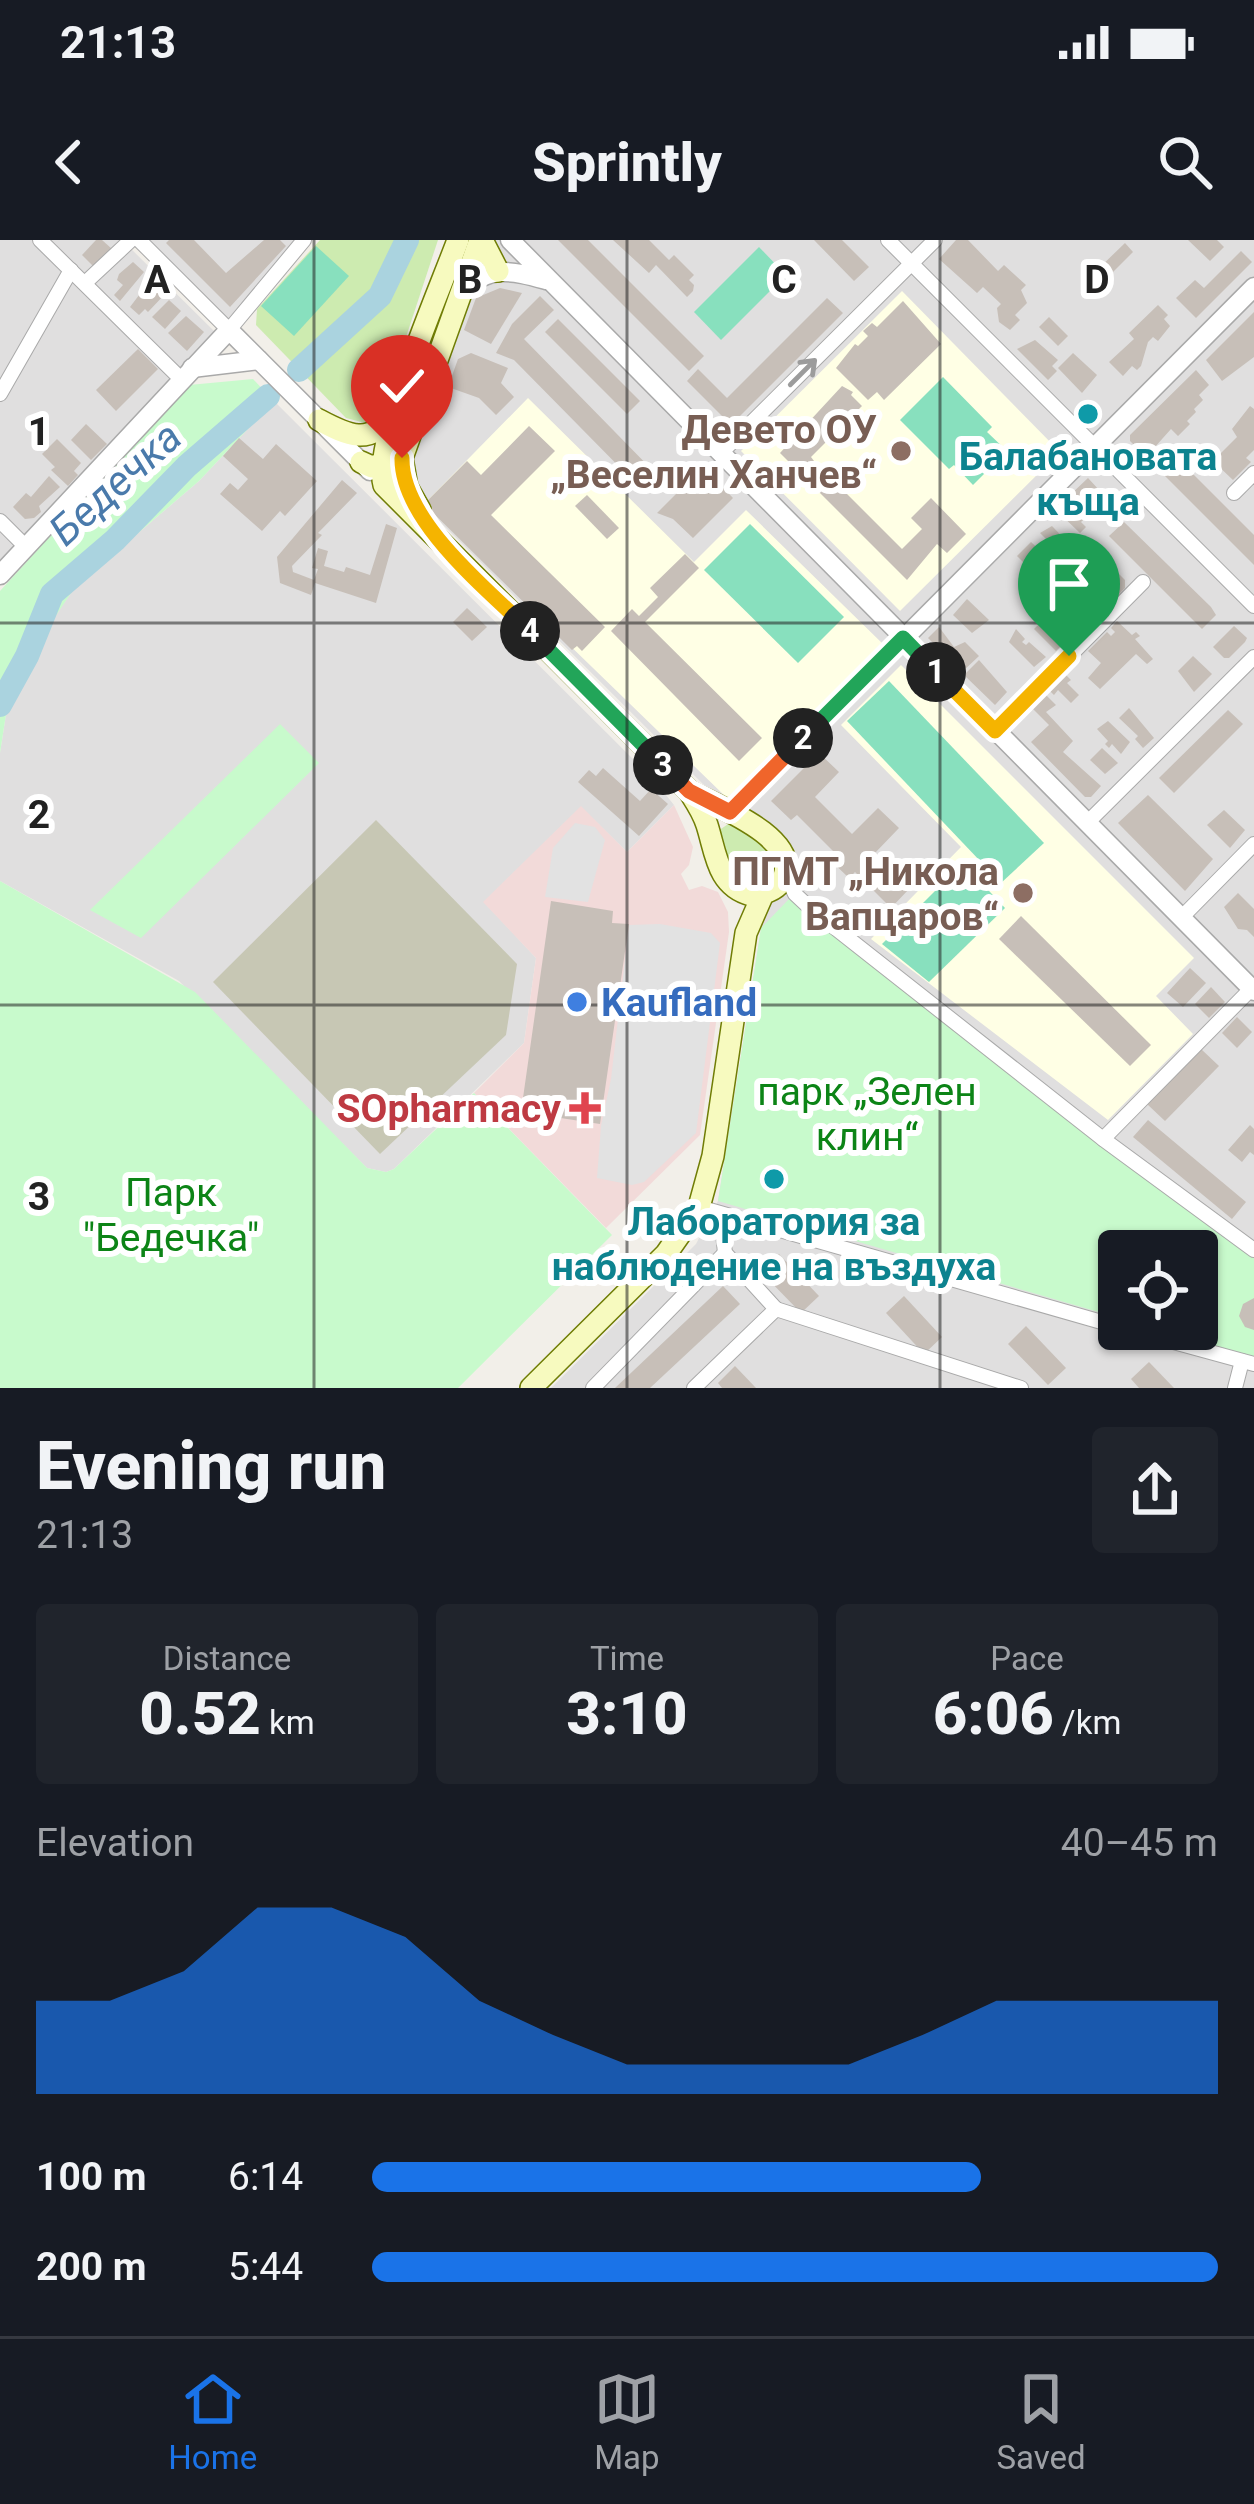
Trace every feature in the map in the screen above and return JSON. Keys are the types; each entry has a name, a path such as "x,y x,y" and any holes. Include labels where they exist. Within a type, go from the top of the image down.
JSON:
{"main road":[{"path":"375,470 399,404 476,241 499,271"},
{"path":"448,550 410,494 402,470 450,292"},
{"path":"319,420 363,437 381,428 399,404"},
{"path":"375,470 404,452"},
{"path":"375,470 448,550 689,791 757,827 778,848 785,873 765,893 746,933 713,1156 710,1211 531,1388"},
{"path":"689,791 710,832 713,856 734,887 746,933"},
{"path":"710,832 728,812"},
{"path":"734,887 752,895 765,893"}],"street":[{"path":"40,240 186,374"},
{"path":"85,283 138,240 375,470"},
{"path":"0,575 229,330 304,240"},
{"path":"510,240 1253,990 1103,1139"},
{"path":"888,240 1254,606"},
{"path":"720,454 935,240"},
{"path":"2,386 71,270"},
{"path":"450,292 499,271 546,280"},
{"path":"728,812 1254,287"},
{"path":"186,374 262,363"},
{"path":"1234,493 1254,472"},
{"path":"0,521 26,548"},
{"path":"995,731 1143,582"},
{"path":"1087,824 1254,657"},
{"path":"757,827 752,806 760,781"},
{"path":"1181,918 1254,844"},
{"path":"785,873 795,894 811,909 1103,1139 1254,1250"},
{"path":"765,893 811,909"},
{"path":"710,1211 724,1253 776,1309 1021,1388"},
{"path":"710,1211 1098,1321"},
{"path":"592,1388 724,1253"},
{"path":"694,1388 776,1309"},
{"path":"1202,1350 1248,1363 1235,1388"}],"shaded area":[{"path":"0,240 122,240 216,333 0,563"},
{"path":"140,240 296,240 224,325"},
{"path":"491,240 1254,240 1254,1388 551,1388 696,1244 718,1201 764,912 716,797 421,503 409,480 413,454"},
{"name":"Девето ОУ „Веселин Ханчев“","path":"902,291 1060,452 900,611 741,451"},
{"path":"528,398 694,562 746,510 885,646 727,798 424,504"},
{"path":"274,401 674,805 627,852 581,807 484,902 536,958 524,1043 386,1172 367,1168 179,981 0,881 0,753 7,708 51,622 75,587 199,481"},
{"name":"ПГМТ „Никола Вапцаров“","path":"901,665 1194,958 1156,996 1193,1034 1108,1120 871,939 961,847 841,725"},
{"path":"674,805 693,847 689,865 681,874 689,890 702,886 718,892 728,912 700,1135 606,1228 474,1093 524,1043 536,958 483,902 581,806 627,852"},
{"path":"376,820 517,964 506,1035 380,1154 213,982"},
{"path":"575,823 595,827 605,840 588,902 545,897 553,848"},
{"path":"660,924 711,933 720,943 696,1133 644,1182 632,1185 597,1178 601,1126 629,925"}],"green space":[{"path":"320,240 438,240 383,407 369,424 346,418 256,325 257,309"},
{"path":"316,246 349,276 294,336 261,306"},
{"path":"759,247 786,275 721,340 694,312"},
{"path":"943,377 992,427 987,432 1007,451 973,485 954,465 949,469 900,420"},
{"path":"253,379 274,401 199,481 75,587 7,708 0,753 0,591 189,385"},
{"path":"750,524 844,617 798,663 704,570"},
{"path":"889,681 1044,843 1001,883 847,721"},
{"path":"280,724 319,763 141,938 90,910"},
{"path":"731,822 757,837 769,852 772,879 757,888 734,873 724,858 718,831"},
{"path":"963,863 1005,908 929,982 882,944"},
{"name":"Парк \"Бедечка\"","path":"0,881 195,992 367,1168 394,1169 474,1093 612,1235 458,1388 0,1388"},
{"name":"парк „Зелен клин“","path":"789,899 818,917 1254,1251 1254,1357 1218,1346 1218,1230 1098,1230 1098,1312 718,1201 761,928"}],"building":[{"path":"96,240 112,249 94,267 82,255"},
{"path":"194,240 226,273 264,240 280,240 286,246 230,307 166,243"},
{"path":"558,240 588,240 704,356 689,371"},
{"path":"613,240 649,240 669,260 674,255 694,275 689,280 693,291 687,297 656,265 649,273"},
{"path":"814,240 842,240 869,267 854,281"},
{"path":"956,240 968,240 998,271 1004,265 1026,285 1021,290 1027,303 1015,315 1020,320 1010,330 999,322 1001,304 983,287 977,293 939,259"},
{"path":"1188,240 1217,240 1224,247 1210,261"},
{"path":"1125,243 1133,252 1104,281 1095,272"},
{"path":"1241,251 1252,262 1196,318 1176,298 1195,280 1204,288"},
{"path":"133,262 144,272 120,301 114,295 123,285 117,280 119,274"},
{"path":"149,282 165,294 139,315 130,307"},
{"path":"500,288 522,293 491,344 464,330 476,298"},
{"path":"540,296 554,310 524,339 660,478 645,493 514,360 496,353 512,324"},
{"path":"827,298 843,313 731,425 687,381 698,369 727,398"},
{"path":"169,300 181,311 165,329 152,317"},
{"path":"903,301 941,344 884,400 877,392 868,400 836,368 868,336 863,331 872,323 877,327"},
{"path":"1158,305 1168,315 1164,319 1170,326 1158,341 1153,337 1148,342 1141,366 1137,370 1132,366 1123,376 1109,362 1134,339 1129,333"},
{"path":"1254,312 1254,357 1222,381 1206,360"},
{"path":"186,316 204,332 187,351 168,333"},
{"path":"1049,317 1068,336 1058,346 1039,327"},
{"path":"558,319 640,401 627,414 545,332"},
{"path":"1035,340 1058,360 1052,366 1057,371 1048,380 1017,349"},
{"path":"138,349 158,369 116,411 96,390"},
{"path":"471,353 508,368 501,383 514,397 496,415 479,398 448,387 458,359"},
{"path":"1073,353 1097,375 1082,393 1058,368"},
{"path":"1196,370 1209,385 1199,395 1203,400 1187,421 1190,424 1178,436 1171,429 1146,457 1130,435"},
{"path":"842,386 862,406 811,457 814,461 902,549 922,529 911,518 931,498 966,534 947,553 937,544 907,580 780,453"},
{"path":"1250,406 1254,409 1254,450 1246,458 1251,462 1233,480 1213,461 1237,437 1232,429"},
{"path":"86,424 107,444 91,460 71,440"},
{"path":"529,426 555,451 491,515 605,627 582,651 577,646 572,650 424,504 467,461 481,475"},
{"path":"239,438 263,459 276,444 317,481 285,516 280,511 262,531 220,494 230,483 238,490 248,479 223,456"},
{"path":"57,439 81,463 68,486 42,454"},
{"path":"1175,456 1254,535 1254,565 1160,471"},
{"path":"699,471 707,471 733,498 693,538 673,519 657,513"},
{"path":"49,476 60,487 39,506 41,512 25,519 13,507 26,493 31,497"},
{"path":"1088,478 1100,491 1086,504 1092,511 1081,522 1086,527 1080,533 1056,510 1066,499 1073,506 1076,503 1069,496"},
{"path":"342,480 357,493 318,533 322,535 292,566 293,572 314,580 318,548 328,551 324,566 370,575 386,524 397,528 376,603 315,583 311,595 280,583 277,557"},
{"path":"587,495 619,528 607,539 575,506"},
{"path":"1124,522 1211,607 1216,615 1202,629 1109,536"},
{"path":"1052,526 1074,549 1065,558 1040,533"},
{"path":"1031,542 1044,554 1031,570 1017,556"},
{"path":"1096,551 1125,580 1119,594 1086,561"},
{"path":"685,554 699,568 645,622 762,738 739,761 611,631 632,609 639,616 658,597 650,588"},
{"path":"1069,588 1090,608 1086,612 1094,619 1088,625 1060,599"},
{"path":"967,599 989,620 972,633 953,615"},
{"path":"467,608 487,627 472,641 453,622"},
{"path":"1055,608 1081,632 1056,651 1034,629"},
{"path":"1117,621 1140,636 1135,639 1153,659 1147,664 1136,654 1100,689 1088,678 1101,663 1088,651 1107,632 1111,636 1115,632 1111,628"},
{"path":"1234,626 1247,638 1224,658 1213,647"},
{"path":"939,627 954,647 965,642 979,656 962,672 928,638"},
{"path":"1016,629 1025,639 1022,642 1029,642 1046,657 1034,667 1009,642"},
{"path":"1193,656 1212,674 1194,692 1178,671"},
{"path":"979,660 1007,692 995,705 964,675"},
{"path":"1065,674 1079,695 1071,703 1058,690 1054,695 1049,690"},
{"path":"1045,694 1056,705 1046,712 1073,741 1063,752 1101,786 1091,797 1085,797 1031,742 1049,725 1031,707"},
{"path":"1129,708 1154,738 1143,748 1119,718"},
{"path":"1228,710 1243,724 1174,793 1159,778"},
{"path":"1108,721 1130,742 1121,754 1112,744 1109,748 1105,744 1108,741 1097,729"},
{"path":"1102,748 1118,763 1105,774 1090,760"},
{"path":"819,753 839,772 815,797 852,834 878,808 899,828 874,854 909,889 891,908 855,872 849,878 828,858 834,852 797,815 791,820 771,801"},
{"path":"603,768 640,801 651,789 668,804 639,836 578,782 589,770 596,776"},
{"path":"1148,795 1213,859 1185,891 1118,823"},
{"path":"1224,810 1245,830 1230,848 1207,825"},
{"path":"1238,893 1254,909 1254,937 1238,929 1224,907"},
{"name":"Kaufland","path":"551,901 613,911 612,923 629,924 600,1124 521,1112"},
{"path":"1021,916 1151,1045 1130,1066 999,939"},
{"path":"1190,968 1206,983 1183,1007 1167,993"},
{"path":"1211,987 1225,1002 1209,1018 1195,1004"},
{"path":"1237,1017 1252,1032 1237,1048 1222,1033"},
{"path":"1201,1049 1219,1066 1165,1121 1147,1104"},
{"path":"1148,1120 1246,1202 1232,1219 1133,1137"},
{"path":"1250,1125 1254,1155 1250,1152 1242,1162 1228,1150"},
{"path":"779,1254 819,1296 801,1313 761,1272"},
{"path":"723,1286 740,1304 650,1388 615,1388"},
{"path":"904,1296 942,1337 924,1354 886,1313"},
{"path":"1254,1298 1254,1330 1245,1327 1239,1316 1243,1304"},
{"path":"1026,1326 1066,1368 1048,1385 1008,1344"},
{"path":"1149,1362 1174,1388 1139,1388 1131,1379"},
{"path":"735,1366 756,1388 722,1388 718,1383"}],"waterway":[{"name":"Бедечка","path":"299,370 380,296 407,240"},
{"name":"Бедечка","path":"0,705 27,656 52,594 268,396"}],"place":[{"name":"Балабановата къща","path":"1088,414"},
{"name":"Девето ОУ „Веселин Ханчев“","path":"901,451"},
{"name":"ПГМТ „Никола Вапцаров“","path":"1023,893"},
{"name":"Kaufland","path":"577,1002"},
{"name":"SOpharmacy","path":"585,1108"},
{"name":"Лаборатория за наблюдение на въздуха","path":"774,1179"}],"route":[{"path":"402,458 412,500 448,550 689,791 726,812 903,638 995,731 1069,656"}]}
